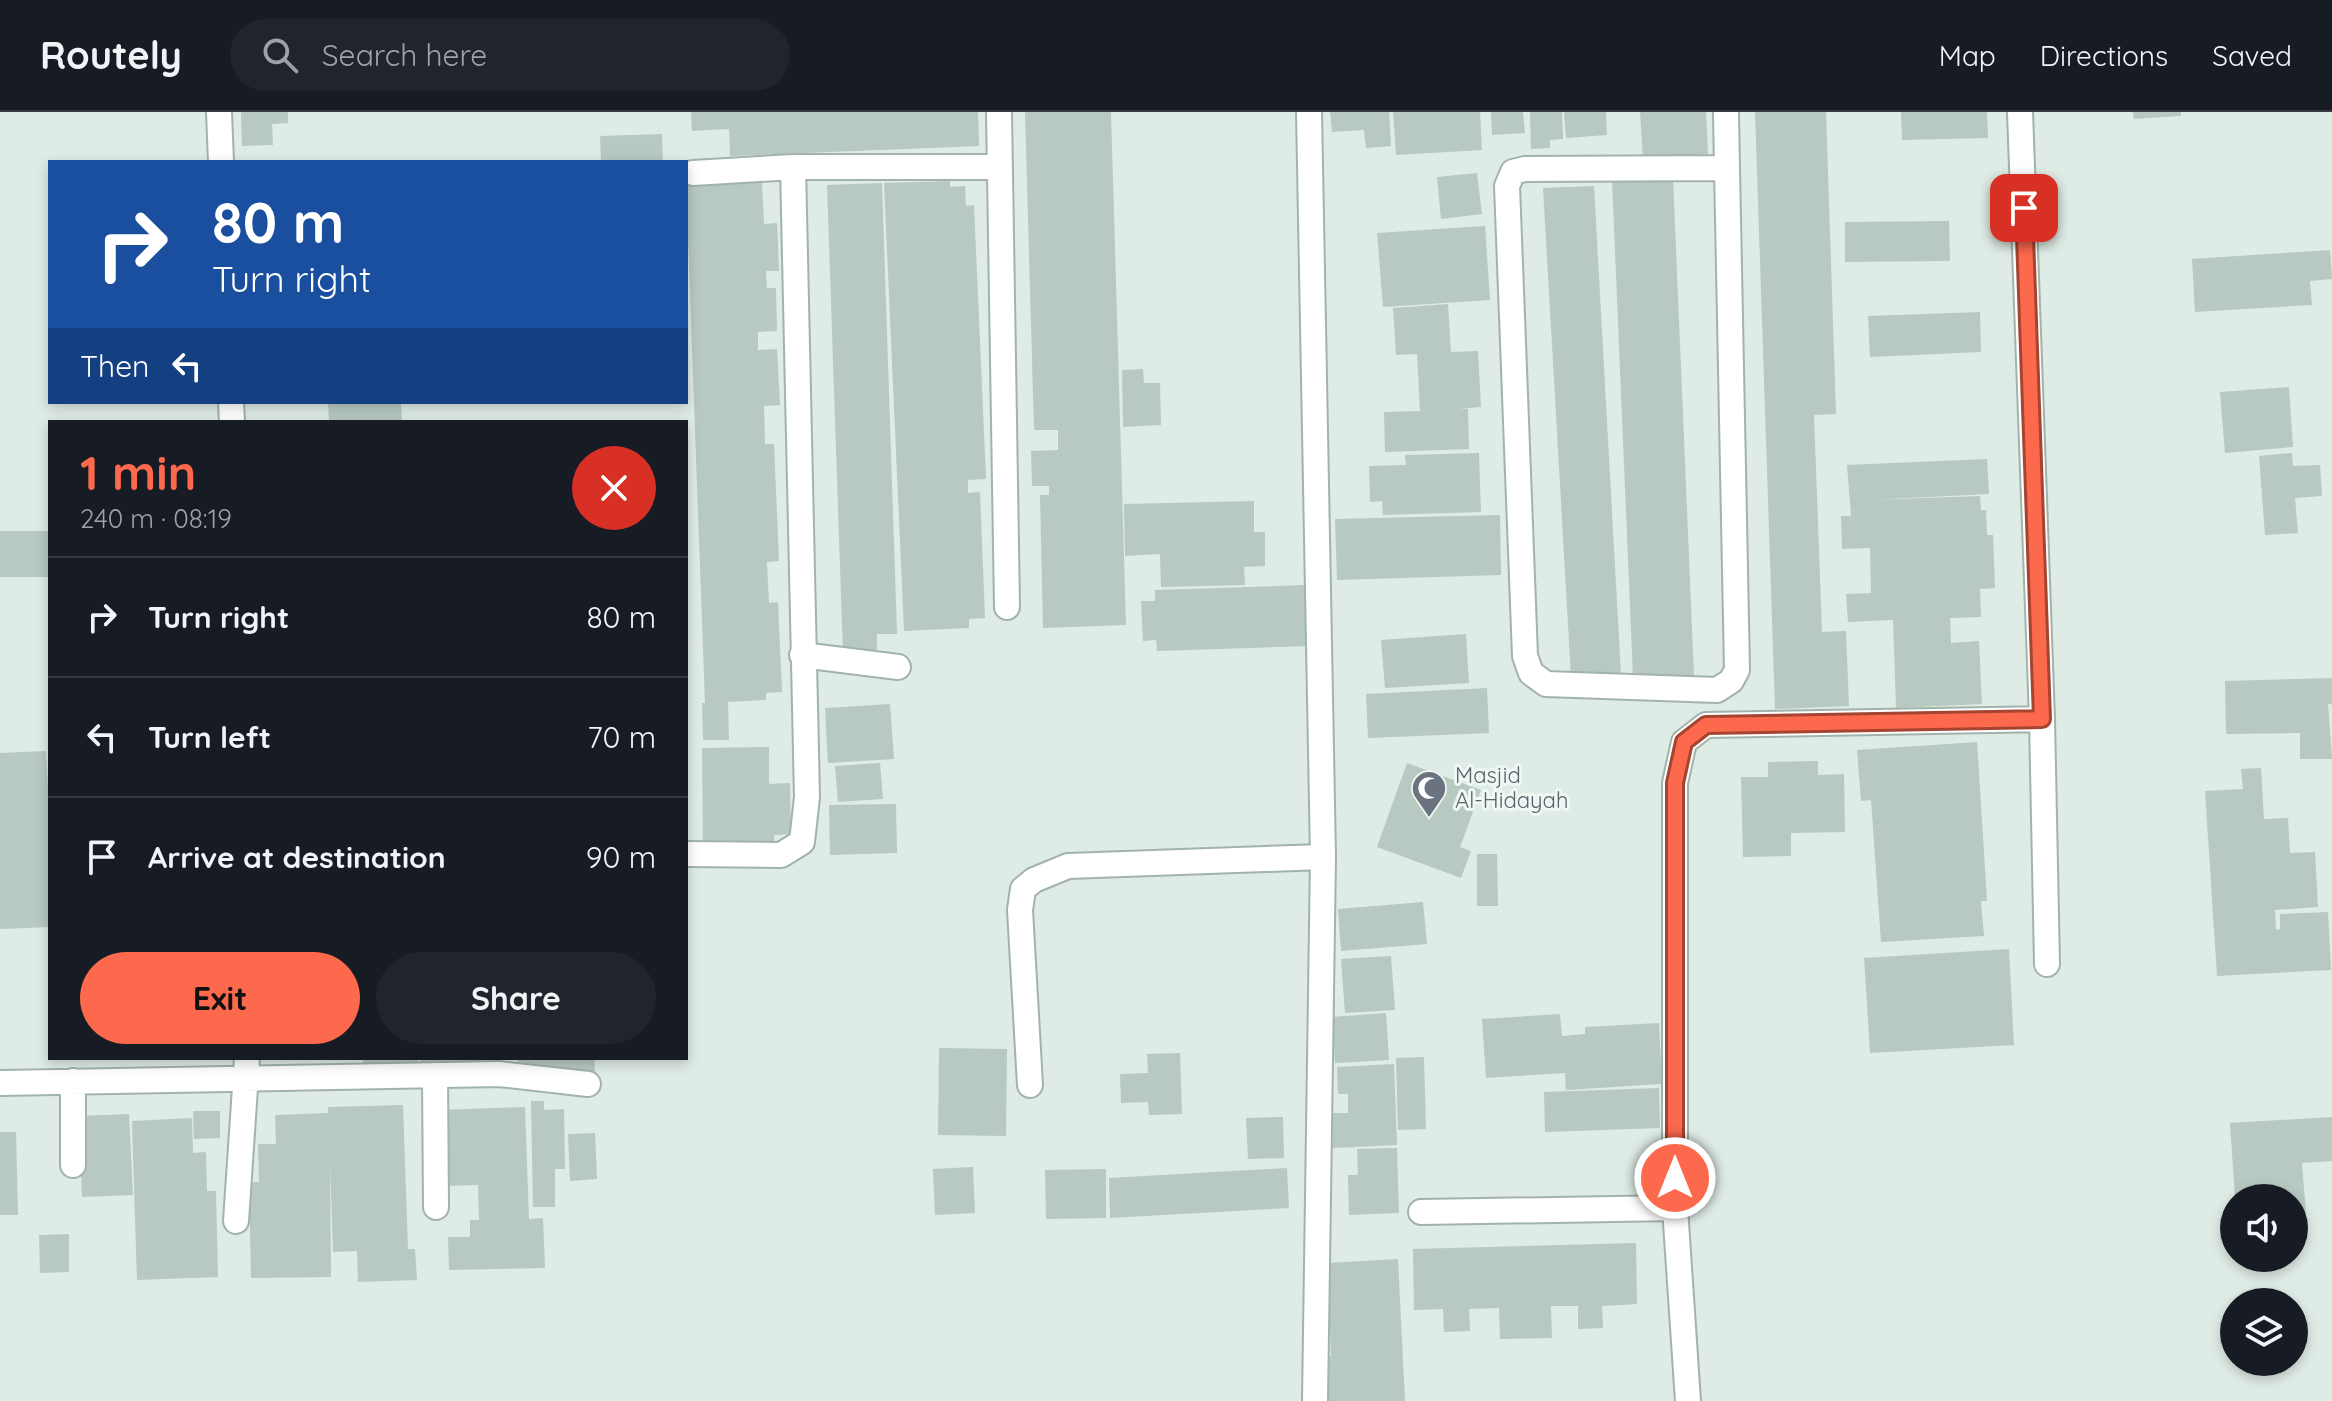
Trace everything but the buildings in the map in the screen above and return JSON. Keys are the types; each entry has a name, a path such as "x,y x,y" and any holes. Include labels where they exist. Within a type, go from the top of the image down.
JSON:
{"street":[{"path":"219,112 221,160"},
{"path":"999,112 1007,607"},
{"path":"1309,112 1323,857 1315,1401"},
{"path":"1726,112 1737,670 1731,681 1717,690 1546,684 1531,673 1525,656 1507,186 1513,172 1525,169 1727,168"},
{"path":"2020,112 2042,719 2047,964"},
{"path":"693,173 793,167 1000,167"},
{"path":"688,854 781,855 802,842 807,797 793,167"},
{"path":"802,655 898,667"},
{"path":"1688,1401 1675,1208 1675,783 1684,742 1706,725 2042,719"},
{"path":"1030,1085 1020,910 1023,889 1034,880 1068,866 1323,857"},
{"path":"0,1083 73,1081 248,1068 435,1075 499,1066 588,1084"},
{"path":"236,1221 248,1068"},
{"path":"435,1075 436,1207"},
{"path":"73,1081 73,1165"},
{"path":"1421,1212 1675,1208"}],"place":[{"name":"Masjid Al-Hidayah","path":"1429,819"}],"route":[{"path":"1675,1178 1675,783 1684,742 1706,725 2042,719 2024,208"}]}
